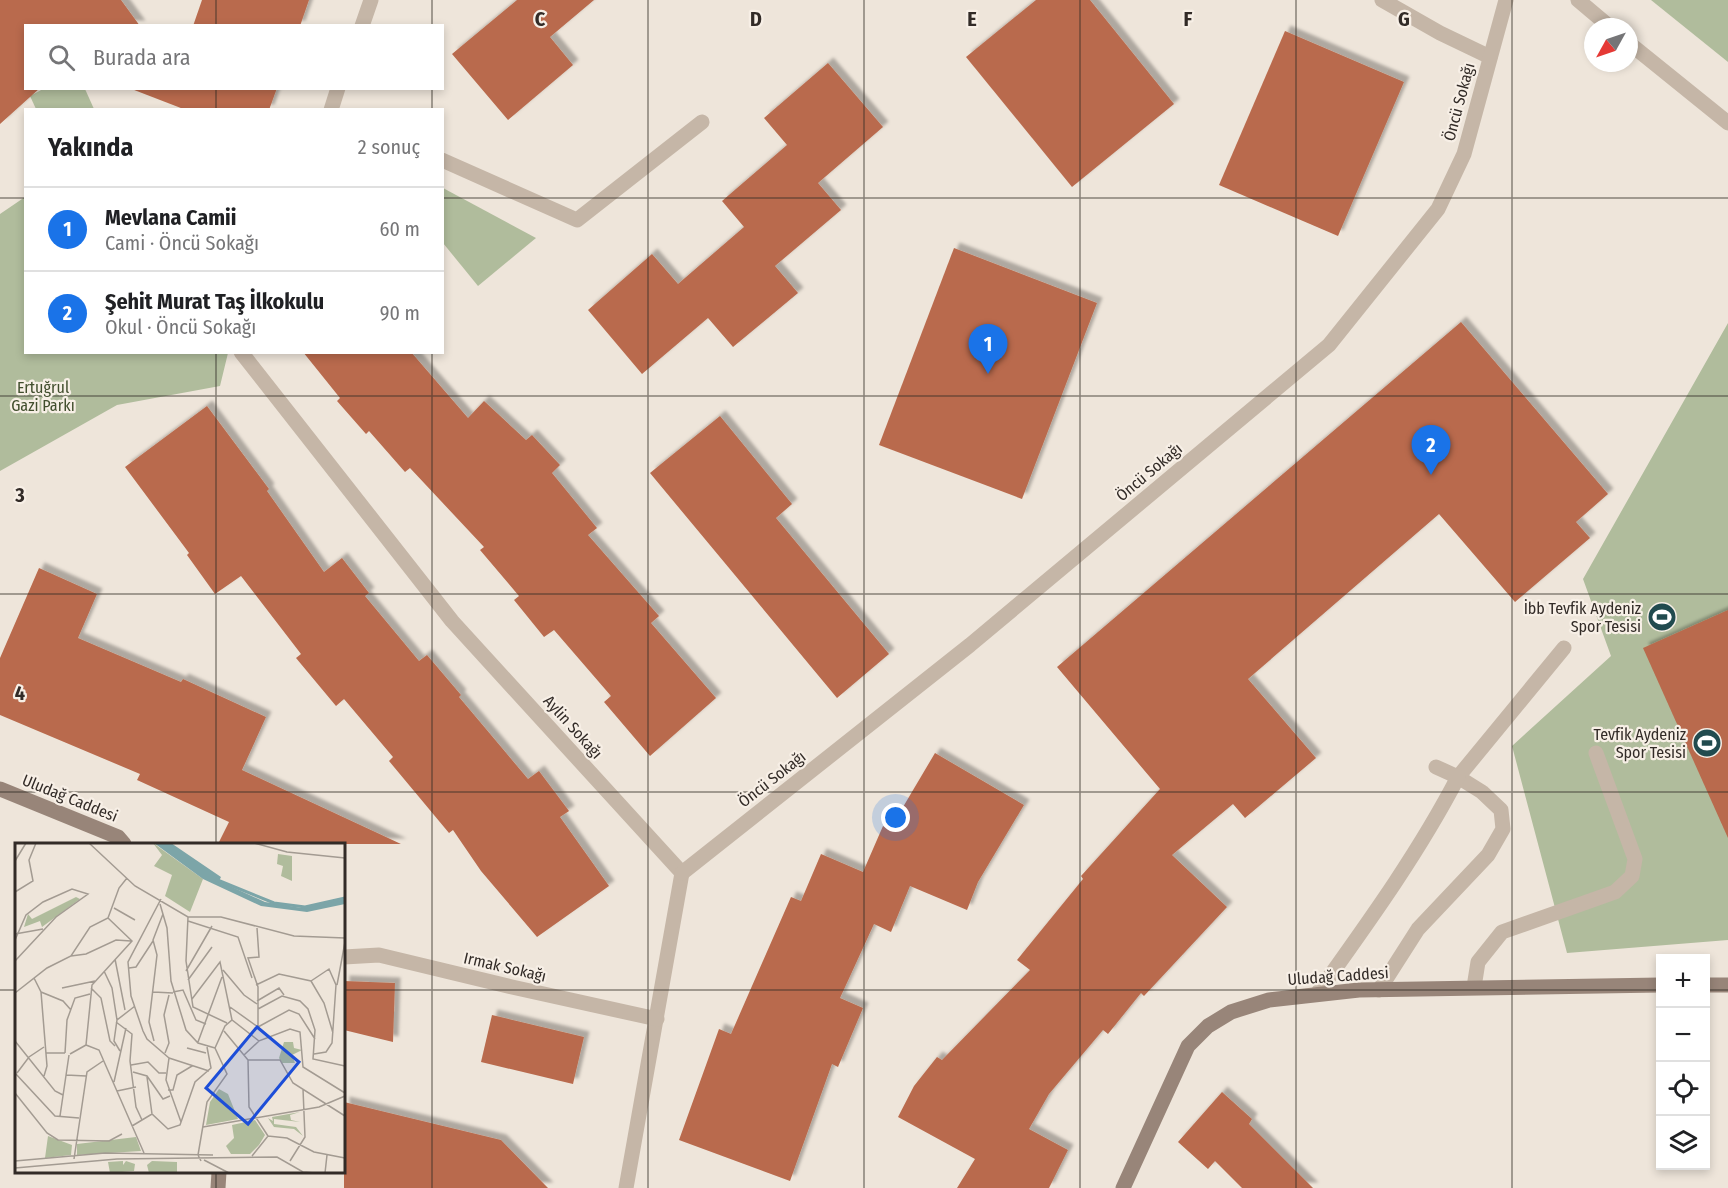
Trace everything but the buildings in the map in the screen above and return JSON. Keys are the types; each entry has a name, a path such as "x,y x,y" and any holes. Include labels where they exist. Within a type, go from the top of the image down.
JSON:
{"main road":[{"name":"Uludağ Caddesi","path":"0,789 118,837 123,843"},
{"name":"Uludağ Caddesi","path":"1123,1188 1188,1046 1208,1026 1231,1012 1269,1000 1379,990 1656,985"},
{"path":"1710,985 1728,985"},
{"path":"218,1188 219,1173"}],"street":[{"path":"363,24 371,0"},
{"path":"1382,0 1440,33 1490,57"},
{"name":"Öncü Sokağı","path":"682,873 970,645 1329,345 1438,209 1464,154 1506,0"},
{"path":"1578,0 1599,18"},
{"path":"1638,50 1728,123"},
{"path":"332,108 337,90"},
{"path":"444,161 577,220 702,122"},
{"name":"Aylin Sokağı","path":"243,354 452,621 682,873"},
{"path":"1317,994 1386,897 1443,807 1458,777 1564,648"},
{"path":"1474,987 1478,962 1502,932 1615,892 1632,876 1635,859 1596,753"},
{"path":"1379,990 1418,929 1488,855 1503,829 1501,810 1482,792 1436,767"},
{"path":"626,1188 682,873"},
{"name":"Irmak Sokağı","path":"345,957 379,955 657,1019"}],"green space":[{"path":"1651,0 1728,0 1728,62"},
{"path":"41,90 85,90 94,108 36,108 30,96"},
{"path":"444,189 536,238 478,286 444,244"},
{"name":"Ertuğrul Gazi Parkı","path":"24,198 24,354 228,354 220,386 117,405 0,471 0,214"},
{"name":"İbb Tevfik Aydeniz Spor Tesisi","path":"1728,323 1728,940 1567,953 1512,746 1611,656 1583,579"}],"place":[{"name":"Mevlana Camii","path":"988,374"},
{"name":"Şehit Murat Taş İlkokulu","path":"1431,475"},
{"name":"İbb Tevfik Aydeniz Spor Tesisi","path":"1662,617"},
{"name":"Tevfik Aydeniz Spor Tesisi","path":"1707,743"}]}
